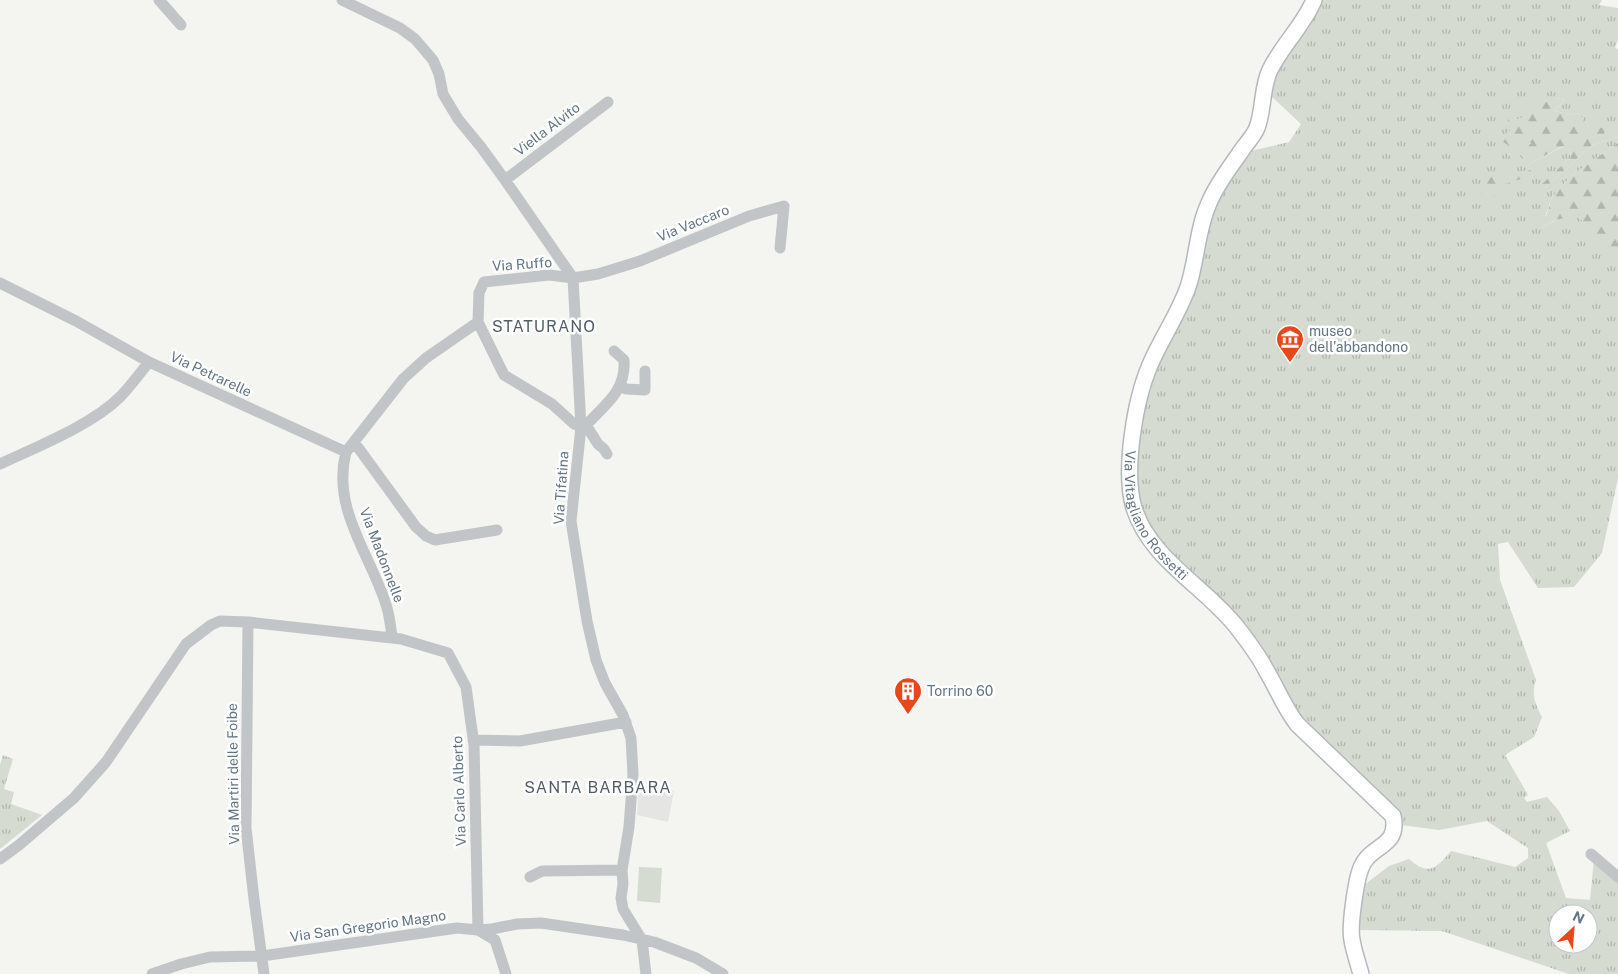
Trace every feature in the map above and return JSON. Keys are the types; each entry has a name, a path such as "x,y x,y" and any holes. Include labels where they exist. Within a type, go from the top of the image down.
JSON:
{"street":[{"path":"159,0 181,25"},
{"path":"342,0 400,28 416,39 434,60 440,74 443,94 458,119 505,180 573,278"},
{"name":"Via Vitagliano Rossetti","path":"1314,0 1269,72 1256,130 1208,204 1194,269 1187,289 1150,364 1141,389 1130,454 1130,484 1134,507 1143,528 1156,547 1234,623 1254,650 1287,710 1297,724 1393,816 1395,827 1389,841 1374,851 1361,866 1358,879 1351,939 1361,974"},
{"name":"Viella Alvito","path":"505,180 608,102"},
{"name":"Via Vaccaro","path":"573,278 598,274 640,261 749,216 784,206 780,248"},
{"name":"Via Ruffo","path":"478,322 479,293 484,282 549,275 573,278"},
{"name":"Via Tifatina","path":"573,278 584,426 571,521 587,621 596,660 605,683 626,722 631,738 633,774 629,827 622,870 621,898 623,909 642,940"},
{"path":"0,283 76,321 149,362"},
{"path":"346,452 403,379 426,358 478,322 504,375 552,404 574,424 584,426 607,454"},
{"path":"584,426 621,386 625,372 624,360 614,351"},
{"name":"Via Petrarelle","path":"0,464 46,443 105,410 120,397 149,362 346,452"},
{"path":"621,386 645,390 646,371"},
{"path":"354,442 416,527 426,536 435,540 497,530"},
{"name":"Via Madonnelle","path":"346,452 343,464 343,492 357,541 374,574 388,609 392,638"},
{"name":"Via Carlo Alberto","path":"0,859 19,846 74,798 106,762 186,644 211,625 220,621 248,622 392,638 448,653 466,687 473,740 478,930"},
{"name":"Via Martiri delle Foibe","path":"248,622 246,828 264,974"},
{"path":"473,740 520,742 626,722"},
{"path":"1591,854 1618,877"},
{"path":"530,877 542,871 622,870"},
{"name":"Via San Gregorio Magno","path":"152,974 210,957 262,956 457,928 492,930 517,924 541,923 623,935 654,942 696,958 723,974"},
{"path":"478,930 495,940 506,974"},
{"path":"642,940 646,974"}],"shaded area":[{"path":"645,785 674,791 668,822 637,815 638,794"}],"green space":[{"path":"1323,0 1602,0 1599,5 1618,8 1618,39 1615,48 1618,49 1618,130 1603,136 1589,127 1578,113 1574,115 1554,111 1565,100 1557,98 1526,116 1516,120 1509,118 1517,133 1523,140 1531,144 1527,165 1564,146 1570,150 1571,157 1542,185 1545,188 1592,145 1618,137 1618,143 1571,176 1552,197 1541,228 1553,221 1575,216 1585,221 1618,250 1618,478 1602,553 1574,587 1538,588 1508,542 1498,544 1500,580 1536,680 1535,699 1542,717 1534,737 1505,755 1528,795 1524,798 1527,802 1547,797 1559,811 1570,831 1546,843 1566,898 1590,900 1594,859 1618,881 1618,974 1569,974 1442,931 1357,930 1359,889 1389,866 1409,859 1421,867 1432,868 1441,862 1451,851 1515,867 1528,858 1528,848 1487,821 1439,830 1401,825 1401,817 1397,808 1321,740 1151,532 1142,510 1137,483 1136,458 1145,400 1207,235 1216,201 1251,151 1289,142 1301,124 1268,93 1276,70"},
{"path":"1535,98 1547,102 1557,98 1565,100 1554,111 1574,115 1578,113 1589,127 1605,128 1604,135 1618,130 1618,137 1592,145 1545,188 1541,185 1571,157 1570,150 1563,146 1527,165 1520,156 1531,143 1528,143 1511,158 1507,153 1508,145 1503,142 1507,132 1513,129 1511,126 1506,126 1509,117 1516,120 1526,116 1527,103"},
{"path":"1618,143 1618,250 1604,244 1584,227 1586,223 1575,216 1555,220 1541,228 1539,225 1540,219 1546,216 1552,197 1571,176"},
{"path":"1530,170 1536,175 1504,184 1491,200 1481,195 1479,188 1491,177"},
{"path":"3,755 13,759 4,789 14,792 11,804 42,815 0,849 0,765"},
{"path":"639,867 662,868 660,903 637,901"}],"place":[{"name":"museo dell'abbandono","path":"1290,363"},
{"name":"Torrino 60","path":"908,715"}],"district":[{"name":"STATURANO","path":"544,326"},
{"name":"SANTA BARBARA","path":"598,787"}]}
